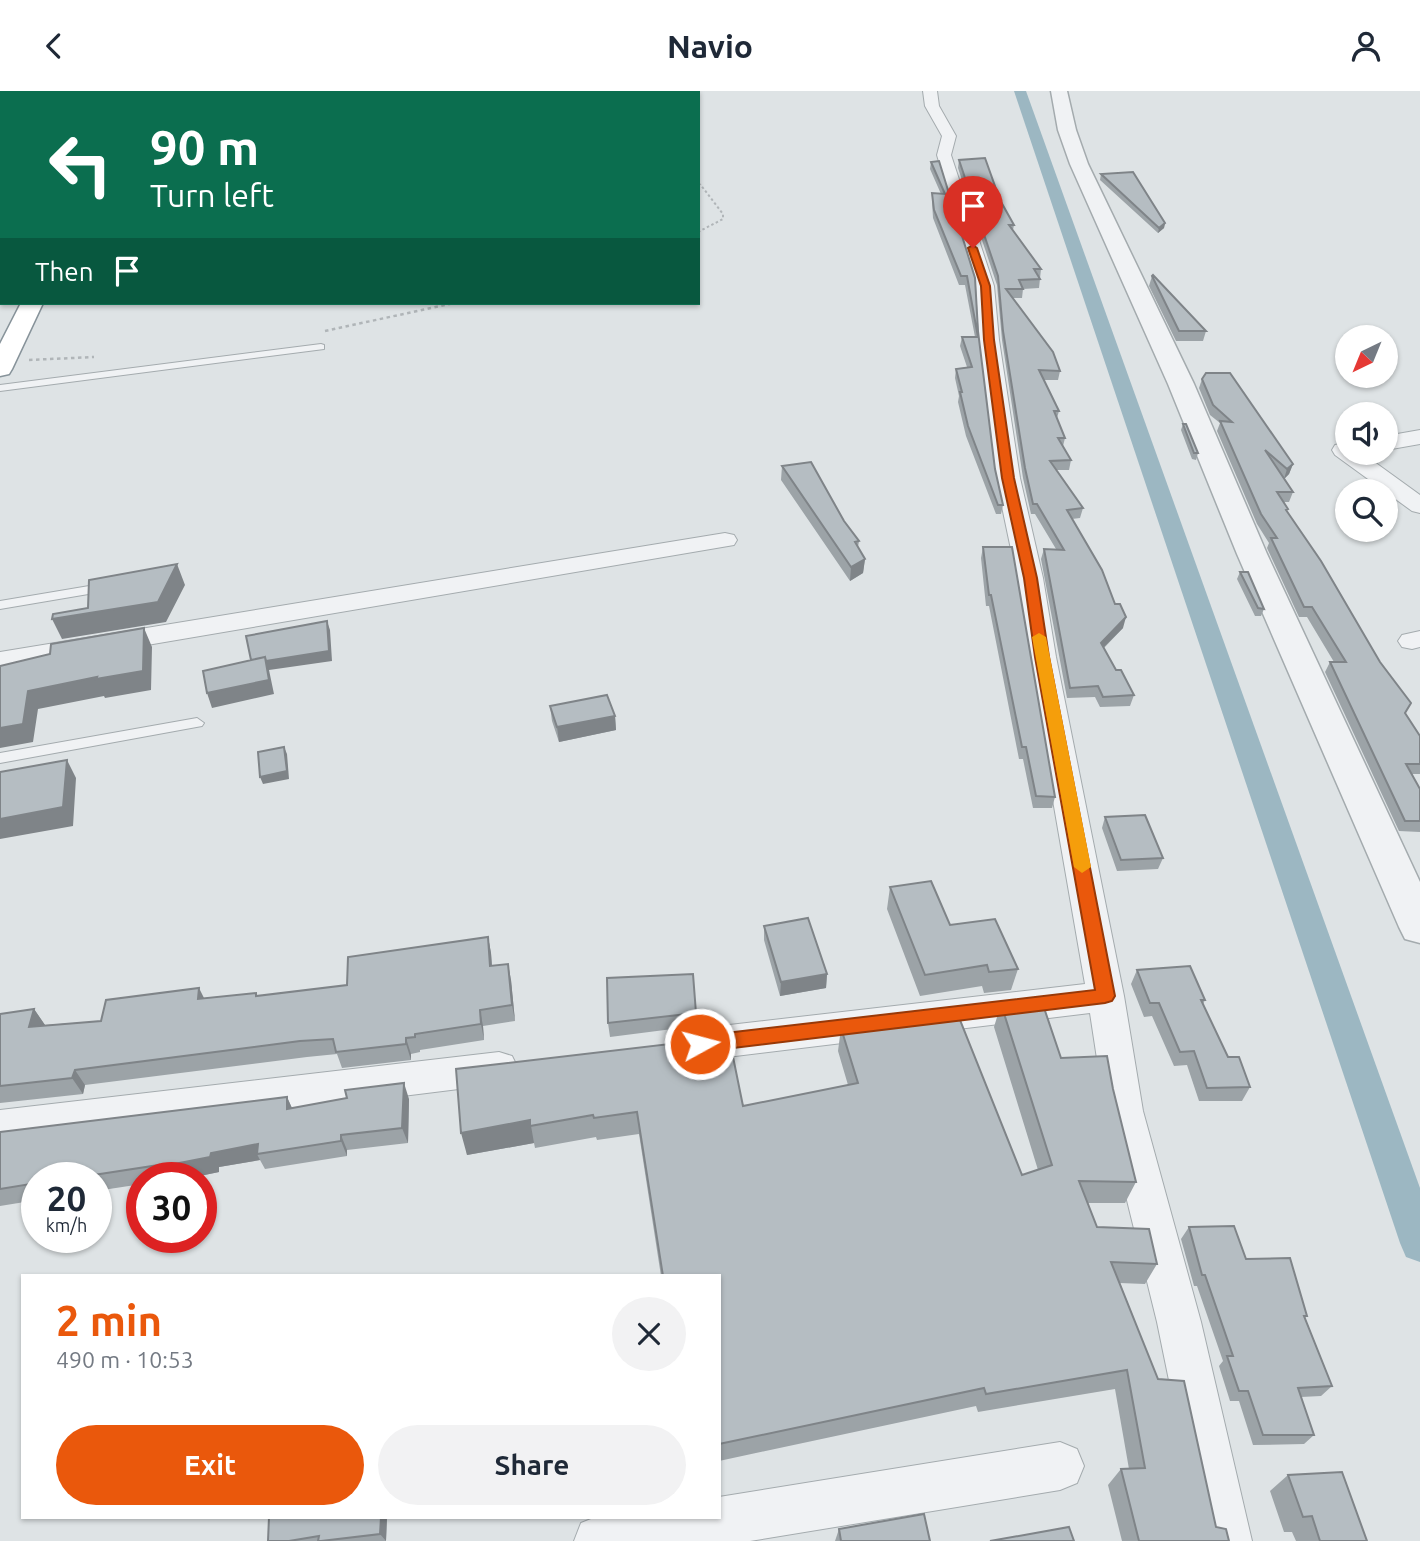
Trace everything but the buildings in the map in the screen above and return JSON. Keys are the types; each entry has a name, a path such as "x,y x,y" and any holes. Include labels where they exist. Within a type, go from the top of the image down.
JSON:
{"highway":[{"path":"0,369 27,311"}],"street":[{"path":"930,91 932,106 949,136 944,155 985,286 989,340 1008,478 1030,578 1124,1111 1179,1322 1227,1541"},
{"path":"1059,91 1067,130 1079,164 1181,384 1252,554 1420,927"},
{"path":"1398,441 1420,437"},
{"path":"1364,465 1420,506"},
{"path":"0,661 725,540"},
{"path":"659,1049 1105,996"},
{"path":"0,1128 536,1064"},
{"path":"599,1541 1060,1466"}],"lane":[{"path":"0,387 321,347"},
{"path":"0,605 121,585"},
{"path":"0,758 197,723"}],"path":[{"path":"700,184 723,214 723,219 700,231"}],"waterway":[{"path":"1020,91 1420,1243"}],"slow traffic":[{"path":"1039,637 1082,867"}],"route":[{"path":"700,1044 1105,996 1029,585 1030,578 1008,478 989,340 985,286 973,248"}]}
